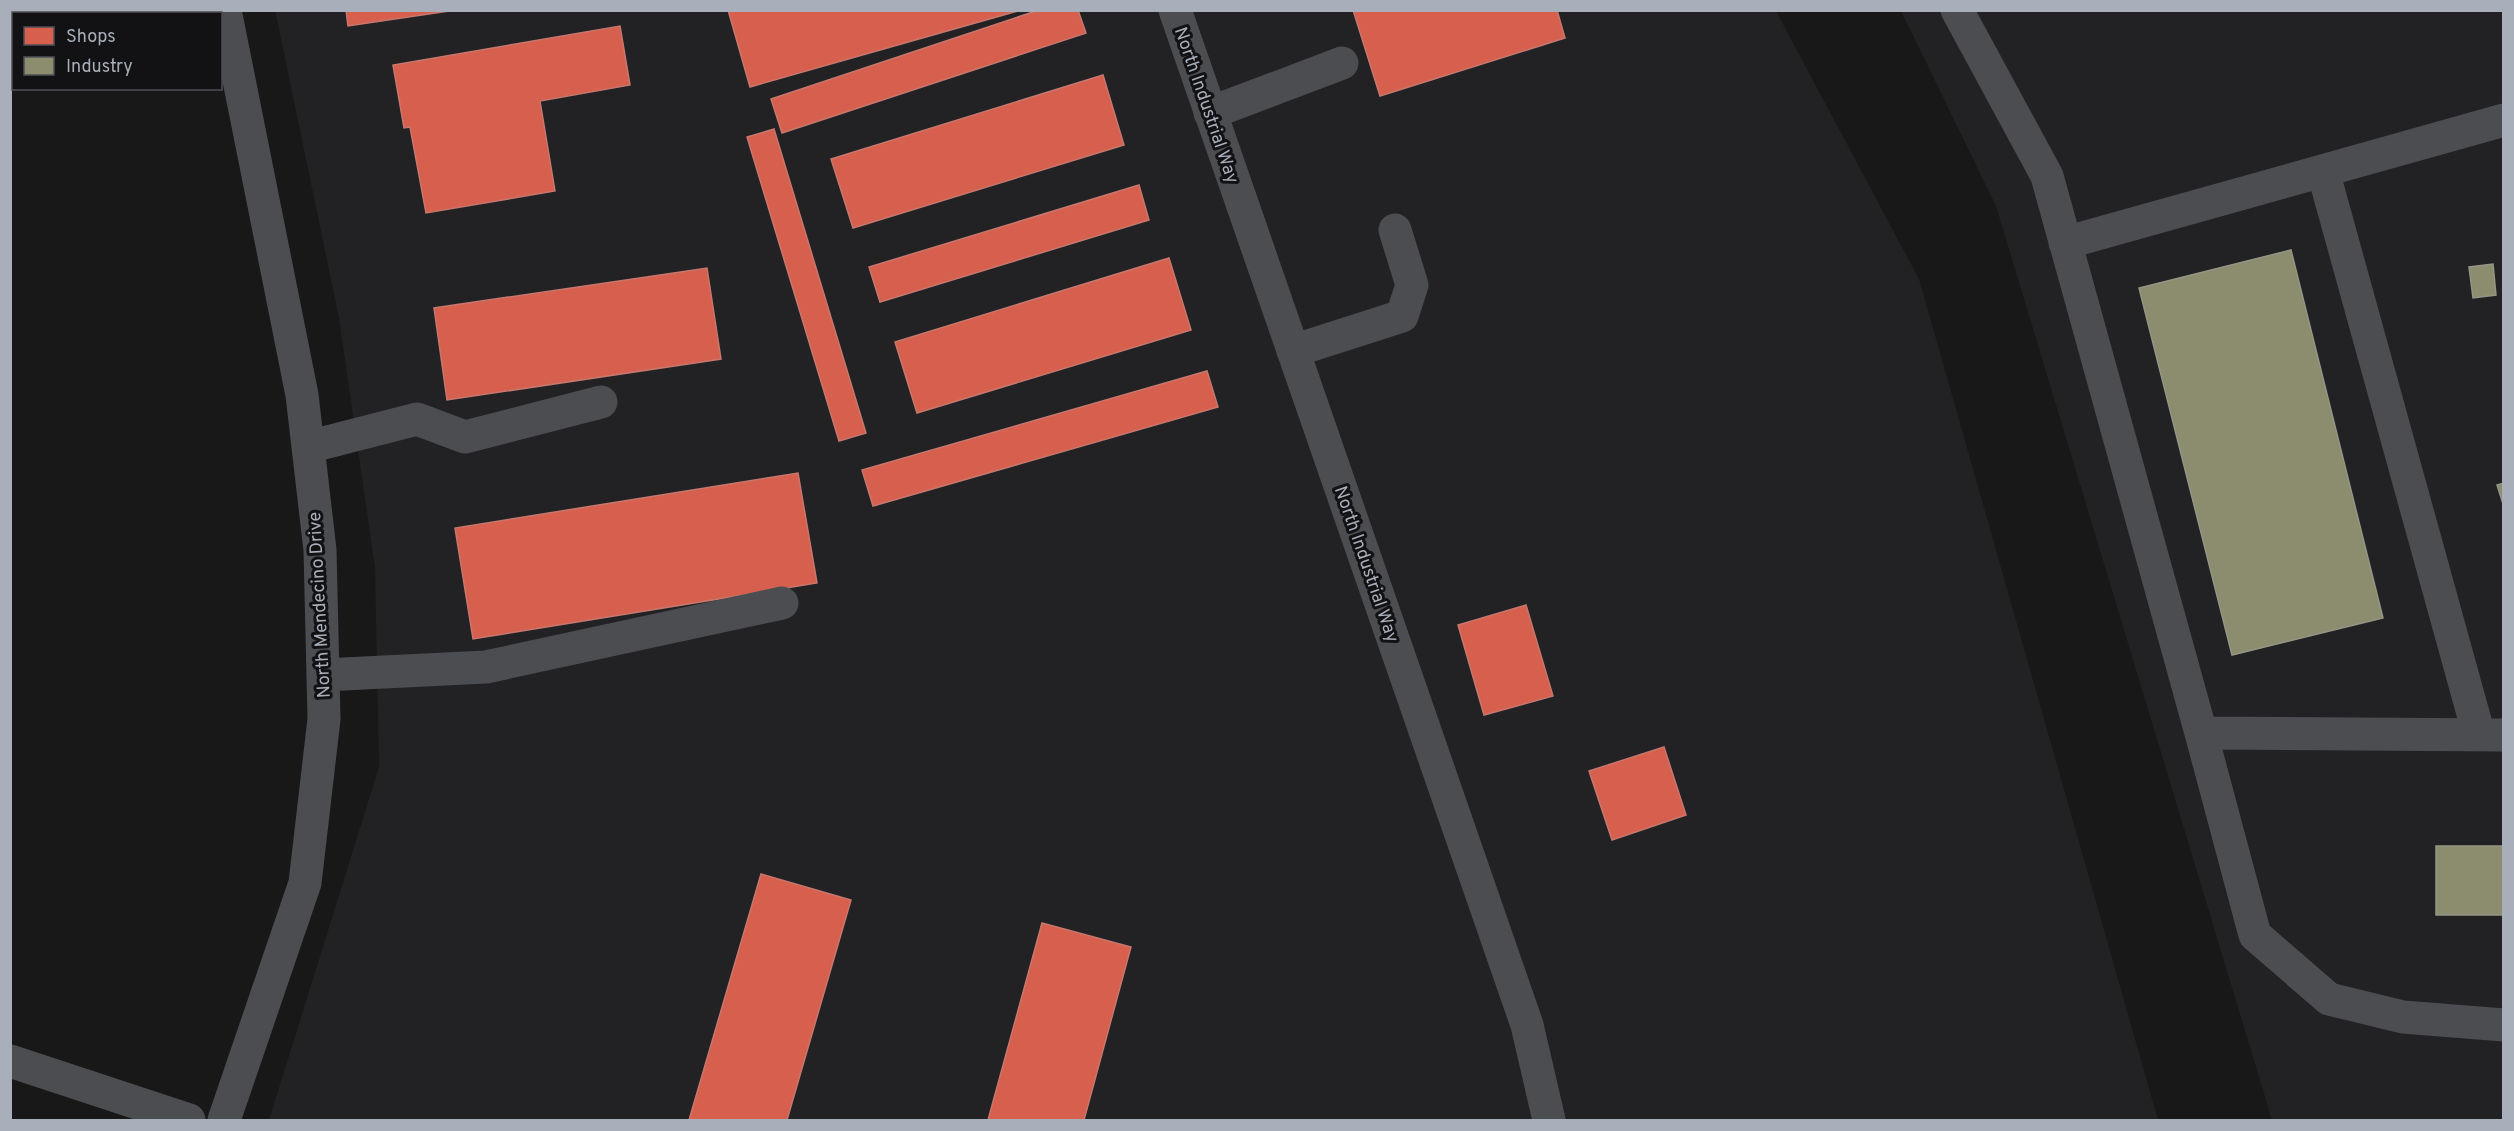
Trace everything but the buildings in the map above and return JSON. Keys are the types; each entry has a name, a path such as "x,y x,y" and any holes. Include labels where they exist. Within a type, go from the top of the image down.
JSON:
{"street":[{"name":"North Mendecino Drive","path":"224,1120 305,883 324,719 320,550 302,395 225,10"},
{"name":"North Industrial Way","path":"1175,10 1527,1025 1549,1120"},
{"path":"1957,10 2047,176 2255,935 2329,999 2403,1017 2504,1025"},
{"path":"1210,113 1342,63"},
{"path":"2065,243 2504,120"},
{"path":"2201,733 2491,735 2323,171"},
{"path":"1293,351 1402,316 1412,285 1395,230"},
{"path":"308,447 417,419 465,437 601,402"},
{"path":"323,675 486,668 782,603"},
{"path":"10,1061 189,1120"}],"shaded area":[{"path":"275,10 1776,11 1919,279 2158,1120 269,1120 379,767 375,568 339,318"},
{"path":"1901,11 2503,11 2503,1120 2272,1120 1996,206"}]}
